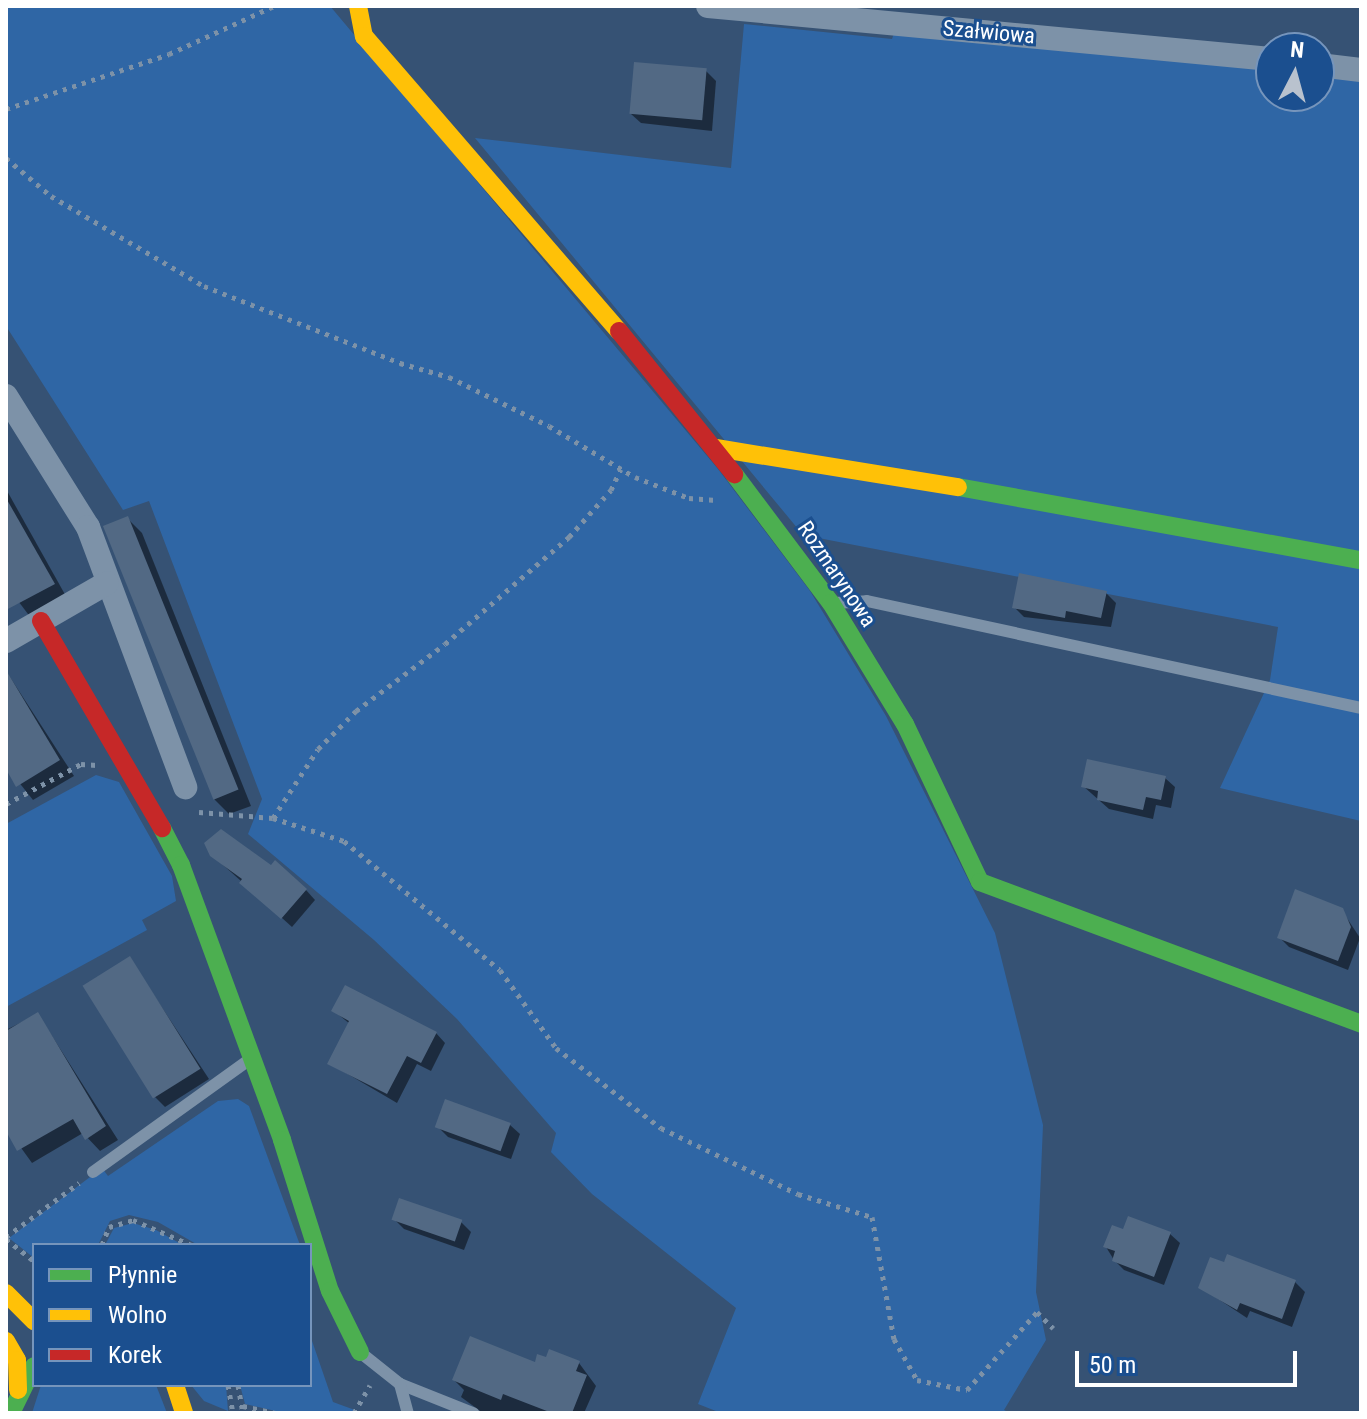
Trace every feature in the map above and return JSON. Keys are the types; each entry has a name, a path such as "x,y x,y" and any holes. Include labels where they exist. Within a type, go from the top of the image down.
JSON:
{"street":[{"name":"Rozmarynowa","path":"358,6 364,36 716,448 752,492 831,603 905,724 980,882 1361,1024"},
{"name":"Szałwiowa","path":"708,6 1255,57"},
{"path":"1335,67 1361,70"},
{"path":"6,396 88,527 185,787"},
{"path":"716,448 764,452 1361,560"},
{"path":"6,641 107,583"},
{"path":"41,621 120,751 181,865 252,1057 330,1291 360,1352"},
{"path":"6,1293 32,1319"},
{"path":"6,1341 17,1360 18,1390"},
{"path":"11,1413 18,1390 32,1369"},
{"path":"179,1398 201,1413"}],"lane":[{"path":"831,603 867,601 1361,708"},
{"path":"93,1172 252,1057"},
{"path":"360,1352 400,1384 473,1413"},
{"path":"400,1384 408,1413"}],"path":[{"path":"6,109 169,54 274,6"},
{"path":"6,158 51,196 137,242 187,277 400,363 449,377 621,469 689,498 725,500 752,492"},
{"path":"273,818 318,749 356,711 445,644 569,537 611,490 621,469"},
{"path":"6,804 81,764 92,768 120,751"},
{"path":"192,815 226,811 273,818 344,841 500,970 556,1048 661,1128 798,1194 872,1217 894,1339 917,1380 967,1390 1037,1312 1053,1328"},
{"path":"32,1259 6,1238 93,1172"},
{"path":"103,1243 109,1227 133,1220 186,1243"},
{"path":"354,1413 380,1369"},
{"path":"228,1387 233,1413"},
{"path":"238,1387 243,1410 275,1413"}],"shaded area":[{"path":"6,6 330,6 718,469 810,591 886,716 995,933 1043,1125 1036,1292 1046,1340 1004,1410 1010,1413 721,1413 698,1404 736,1308 592,1194 551,1152 556,1133 457,1019 374,940 248,834 262,799 149,501 123,510 6,326"},
{"path":"744,24 892,39 897,24 1255,58 1255,112 1335,112 1335,67 1361,70 1361,821 1220,788 1270,680 1278,627 803,535 475,138 731,168"},
{"path":"96,775 119,782 172,876 176,901 142,920 147,930 6,1007 6,824"},
{"path":"238,1099 249,1106 299,1243 195,1243 158,1222 129,1215 110,1221 99,1243 32,1243 32,1256 9,1238 102,1168 108,1176 218,1101"},
{"path":"133,1223 156,1230 179,1243 106,1243 114,1228"},
{"path":"312,1341 333,1402 363,1413 284,1413 245,1404 241,1387 312,1387"},
{"path":"40,1387 157,1387 167,1413 32,1413"},
{"path":"193,1387 226,1387 228,1411 204,1401"}],"building":[{"path":"634,62 707,68 702,120 629,114"},
{"path":"6,498 55,584 6,610"},
{"path":"128,516 239,790 213,800 103,526"},
{"path":"1019,573 1107,591 1101,618 1066,611 1065,618 1012,608"},
{"path":"6,670 60,760 16,787 6,769"},
{"path":"1087,759 1166,776 1161,800 1146,797 1143,810 1097,800 1098,791 1081,787"},
{"path":"221,829 271,865 275,860 307,889 281,919 239,883 242,879 210,856 204,843"},
{"path":"1295,889 1343,908 1351,927 1338,961 1277,938"},
{"path":"130,956 200,1069 153,1098 83,986"},
{"path":"345,985 437,1032 421,1063 407,1056 387,1094 327,1064 349,1021 331,1011"},
{"path":"38,1012 106,1126 85,1140 73,1119 17,1151 6,1131 6,1031"},
{"path":"445,1099 511,1123 501,1151 435,1127"},
{"path":"399,1198 462,1220 455,1242 392,1220"},
{"path":"1128,1216 1171,1232 1154,1277 1112,1261 1115,1251 1103,1247 1112,1225 1123,1229"},
{"path":"1227,1254 1296,1280 1282,1319 1240,1303 1237,1310 1198,1288 1210,1257 1224,1262"},
{"path":"470,1336 535,1362 537,1354 546,1357 549,1349 580,1361 576,1371 587,1375 572,1413 552,1413 503,1394 501,1400 452,1380"}],"traffic: fast":[{"path":"734,474 831,603 905,724 980,882 1361,1024"},
{"path":"958,487 1361,560"},
{"path":"162,828 181,865 282,1140 330,1291 360,1352"},
{"path":"11,1413 32,1370"}],"traffic: slow":[{"path":"358,6 364,36 619,331"},
{"path":"716,448 958,487"},
{"path":"6,1293 32,1319"},
{"path":"6,1341 17,1360 18,1390"},
{"path":"176,1387 184,1413"}],"traffic: jam":[{"path":"619,331 734,474"},
{"path":"41,621 162,828"}]}
